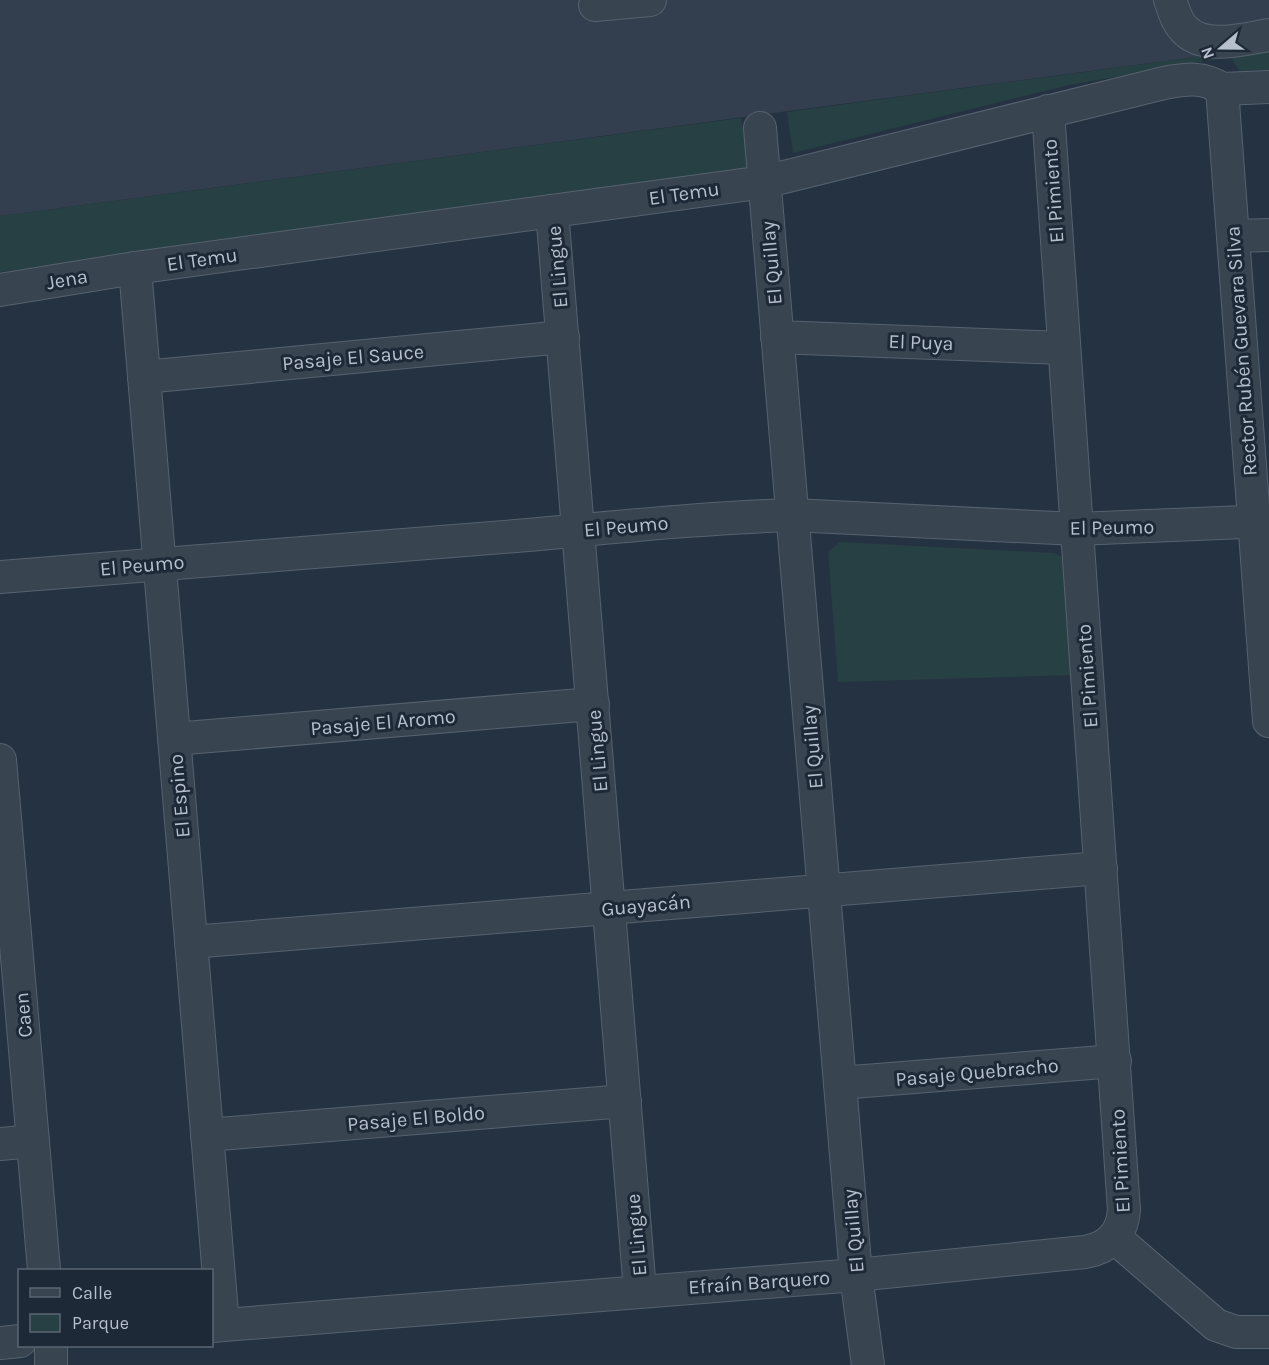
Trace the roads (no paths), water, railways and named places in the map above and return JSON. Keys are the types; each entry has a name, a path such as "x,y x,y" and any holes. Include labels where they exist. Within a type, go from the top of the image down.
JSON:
{"street":[{"path":"595,5 650,0"},
{"path":"1170,0 1177,20 1185,31 1201,40 1228,42 1269,35"},
{"name":"El Temu","path":"135,268 764,182 1048,111 1184,80 1206,80 1222,89"},
{"path":"1222,89 1269,87"},
{"name":"Rector Rubén Guevara Silva","path":"1222,89 1233,236 1256,373 1269,721"},
{"name":"El Pimiento","path":"1048,111 1124,1210 1124,1220 1114,1238"},
{"name":"El Quillay","path":"760,128 856,1275 868,1365"},
{"name":"El Lingue","path":"552,211 640,1291"},
{"path":"1233,236 1269,235"},
{"name":"Jena","path":"0,290 135,268"},
{"name":"El Espino","path":"135,268 207,1135 217,1325"},
{"name":"Pasaje El Sauce","path":"144,377 563,337"},
{"name":"El Puya","path":"777,337 1064,348"},
{"name":"El Peumo","path":"0,577 630,524 792,515 1076,529 1262,522"},
{"name":"Pasaje El Aromo","path":"174,739 593,704"},
{"name":"Caen","path":"0,760 11,1000 33,1141 44,1269"},
{"name":"Guayacán","path":"191,942 1101,868"},
{"name":"Pasaje Quebracho","path":"840,1083 1115,1061"},
{"name":"Pasaje El Boldo","path":"207,1135 625,1101"},
{"path":"0,1144 33,1141"},
{"path":"1114,1238 1216,1325 1236,1332 1269,1332"},
{"name":"Efraín Barquero","path":"217,1325 856,1275 1085,1252 1106,1245 1114,1238"},
{"path":"0,1343 18,1341"},
{"path":"51,1347 51,1365"}]}
